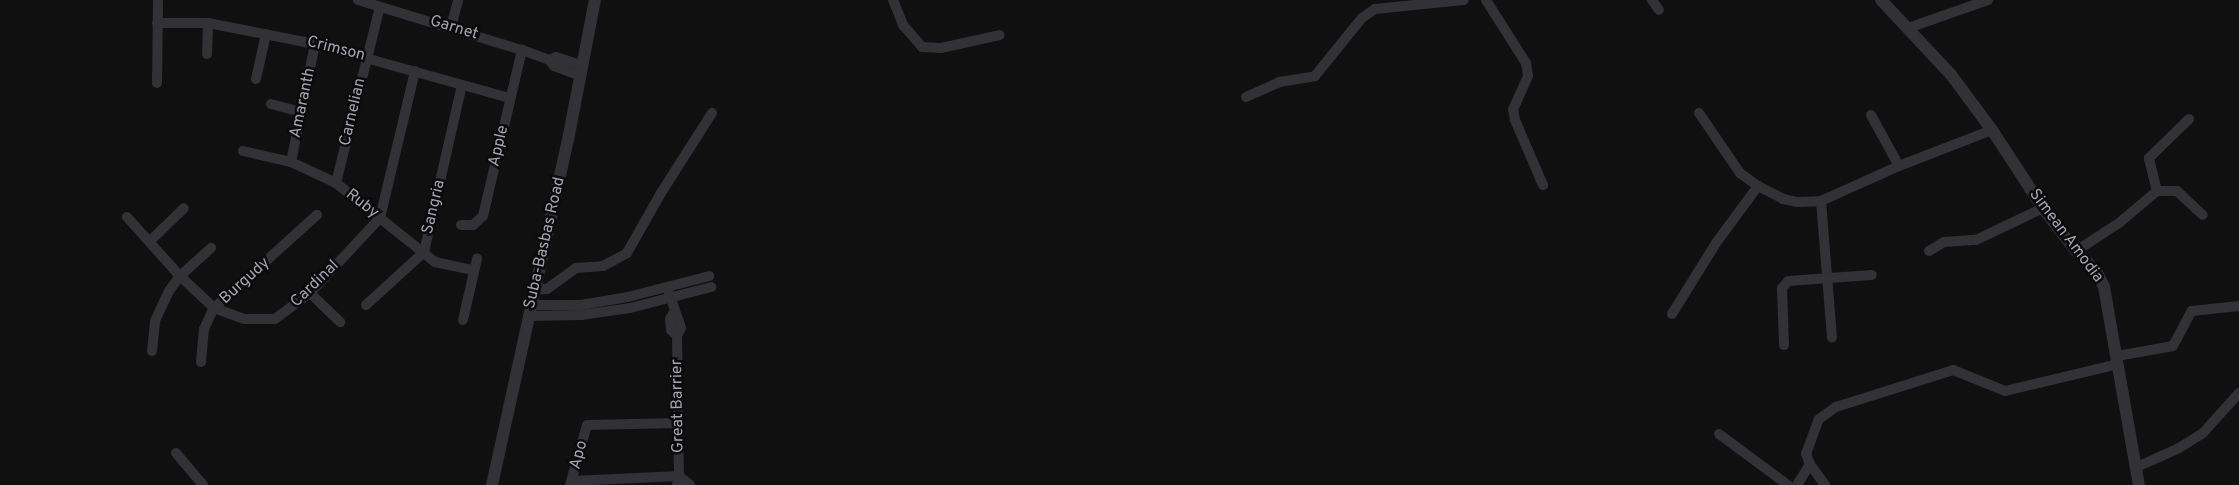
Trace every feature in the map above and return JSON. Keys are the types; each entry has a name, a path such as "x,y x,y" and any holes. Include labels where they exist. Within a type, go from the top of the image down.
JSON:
{"street":[{"path":"157,83 158,0"},
{"name":"Garnet","path":"358,0 522,50 549,60 554,66 580,70"},
{"path":"451,27 458,0"},
{"name":"Suba-Basbas Road","path":"492,485 568,140 595,0"},
{"path":"893,0 903,25 922,47 941,48 1000,34"},
{"path":"1246,97 1279,82 1315,76 1362,18 1375,9 1464,0"},
{"path":"1486,0 1526,63 1528,76 1513,109 1515,120 1543,186"},
{"path":"1652,0 1659,10"},
{"name":"Simean Amodia","path":"1881,0 1952,76 1992,130 2043,208 2096,271 2104,287 2139,485"},
{"path":"1908,28 1988,0"},
{"name":"Carnelian","path":"336,183 380,7"},
{"name":"Crimson","path":"157,22 208,23 315,44 510,98"},
{"path":"207,54 208,23"},
{"path":"256,79 266,34"},
{"name":"Amaranth","path":"291,162 315,44"},
{"name":"Apple","path":"461,225 473,225 483,216 522,50"},
{"name":"Cardinal","path":"127,217 180,276 214,308 244,319 275,320 310,293 380,218 415,71"},
{"name":"Sangria","path":"366,305 424,252 462,85"},
{"path":"271,104 301,112"},
{"path":"534,290 547,289 576,268 603,266 627,254 661,193 712,113"},
{"path":"1699,113 1740,173 1758,186 1790,201 1821,201 1899,166 1992,130"},
{"path":"1871,115 1899,166"},
{"path":"2157,191 2148,158 2189,119"},
{"name":"Ruby","path":"243,151 291,162 336,183 435,262 476,264 463,320"},
{"path":"1672,314 1716,243 1758,186"},
{"path":"2076,250 2119,223 2157,191 2177,191 2203,215"},
{"path":"1821,201 1829,277 1832,338"},
{"path":"150,242 184,208"},
{"path":"1929,251 1944,242 1984,237 2043,208"},
{"name":"Burgudy","path":"201,362 204,329 214,308 317,215"},
{"path":"152,351 155,321 162,304 180,276 211,248"},
{"path":"1784,345 1782,288 1793,278 1872,275"},
{"path":"710,282 670,298 630,308 581,315 529,311 628,297 667,287 710,282"},
{"name":"Great Barrier","path":"667,287 674,312 670,319 671,330 677,336 678,480 690,485"},
{"path":"310,293 340,322"},
{"path":"1826,485 1810,464 1806,454 1819,418 1827,411 1953,370 2005,391 2173,346 2192,310 2239,306"},
{"path":"2137,467 2179,448 2203,432 2239,393"},
{"name":"Apo","path":"571,483 587,425 679,423"},
{"path":"1719,434 1788,485"},
{"path":"176,453 203,485"},
{"path":"1797,485 1810,464"},
{"path":"571,483 678,480"}]}
